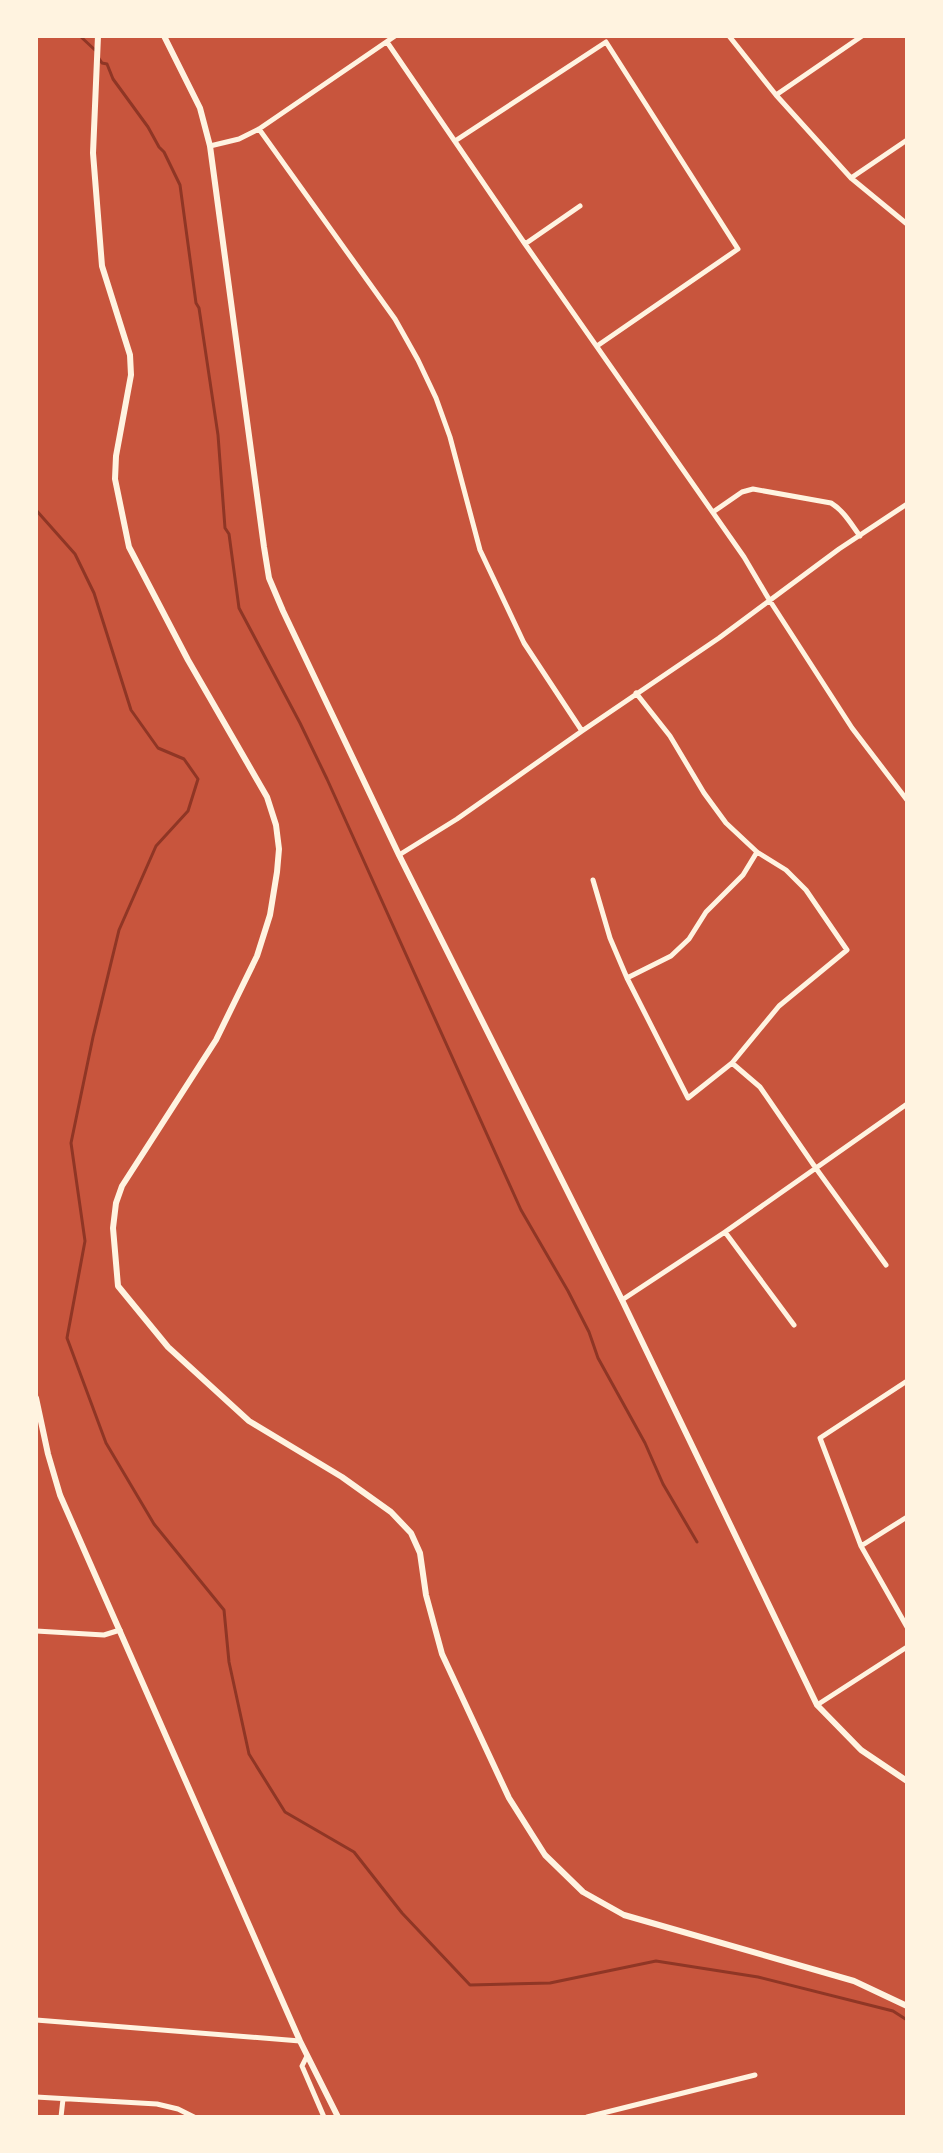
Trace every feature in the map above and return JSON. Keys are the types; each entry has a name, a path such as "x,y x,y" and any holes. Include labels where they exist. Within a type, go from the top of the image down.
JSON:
{"street":[{"path":"98,36 93,153 102,266 130,355 131,375 116,456 115,479 129,547 188,660 267,797 276,825 279,849 270,915 257,956 216,1040 122,1186 113,1228 118,1286 168,1347 249,1421 342,1477 391,1512 411,1533 420,1553 426,1595 442,1654 509,1798 545,1855 583,1892 624,1915 854,1981 907,2006"},
{"path":"164,36 200,108 210,146 269,578 283,611 399,855 622,1300 817,1705 861,1750 907,1781"},
{"path":"210,146 239,139 259,129 395,36"},
{"path":"729,36 776,95 851,178 907,224"},
{"path":"776,95 862,36"},
{"path":"387,42 744,557 852,728 907,800"},
{"path":"455,141 606,42 738,249 597,346"},
{"path":"259,129 395,319 418,360 450,437 480,550 524,643 582,731"},
{"path":"851,178 907,140"},
{"path":"525,244 580,206"},
{"path":"713,512 747,490 769,492 831,503 847,517 860,536"},
{"path":"399,855 457,819 907,504"},
{"path":"593,880 610,938 627,978 688,1098 732,1063 779,1006 847,950 806,890 786,870 757,852 726,823 670,736 636,693"},
{"path":"627,978 671,956 689,939 706,912 743,875 757,852"},
{"path":"732,1063 760,1087 886,1265"},
{"path":"622,1300 907,1104"},
{"path":"725,1232 794,1325"},
{"path":"907,1381 820,1438 861,1546 907,1627"},
{"path":"36,1398 60,1495 300,2041 338,2117"},
{"path":"861,1546 907,1517"},
{"path":"36,1631 104,1635 120,1630"},
{"path":"817,1705 907,1647"},
{"path":"36,2020 300,2041"},
{"path":"307,2056 302,2066 324,2117"},
{"path":"587,2117 601,2116 755,2075"},
{"path":"36,2097 157,2104 194,2117"},
{"path":"61,2117 63,2099"}],"waterway":[{"path":"80,36 95,50"},
{"path":"98,57 107,64 113,79 148,127 180,185 218,435 225,528 229,534 239,608 327,779 521,1210 568,1291 589,1332 598,1358 645,1443 663,1484 697,1542"},
{"path":"36,510 75,554 94,593 131,710 158,748 184,759 198,779 188,811 156,846 119,930 93,1037 71,1143 85,1241 67,1338 106,1443 154,1524 224,1610 229,1662 249,1754 285,1812 354,1852 402,1913 470,1985 550,1983 656,1961 758,1977 893,2011 907,2020"}]}
